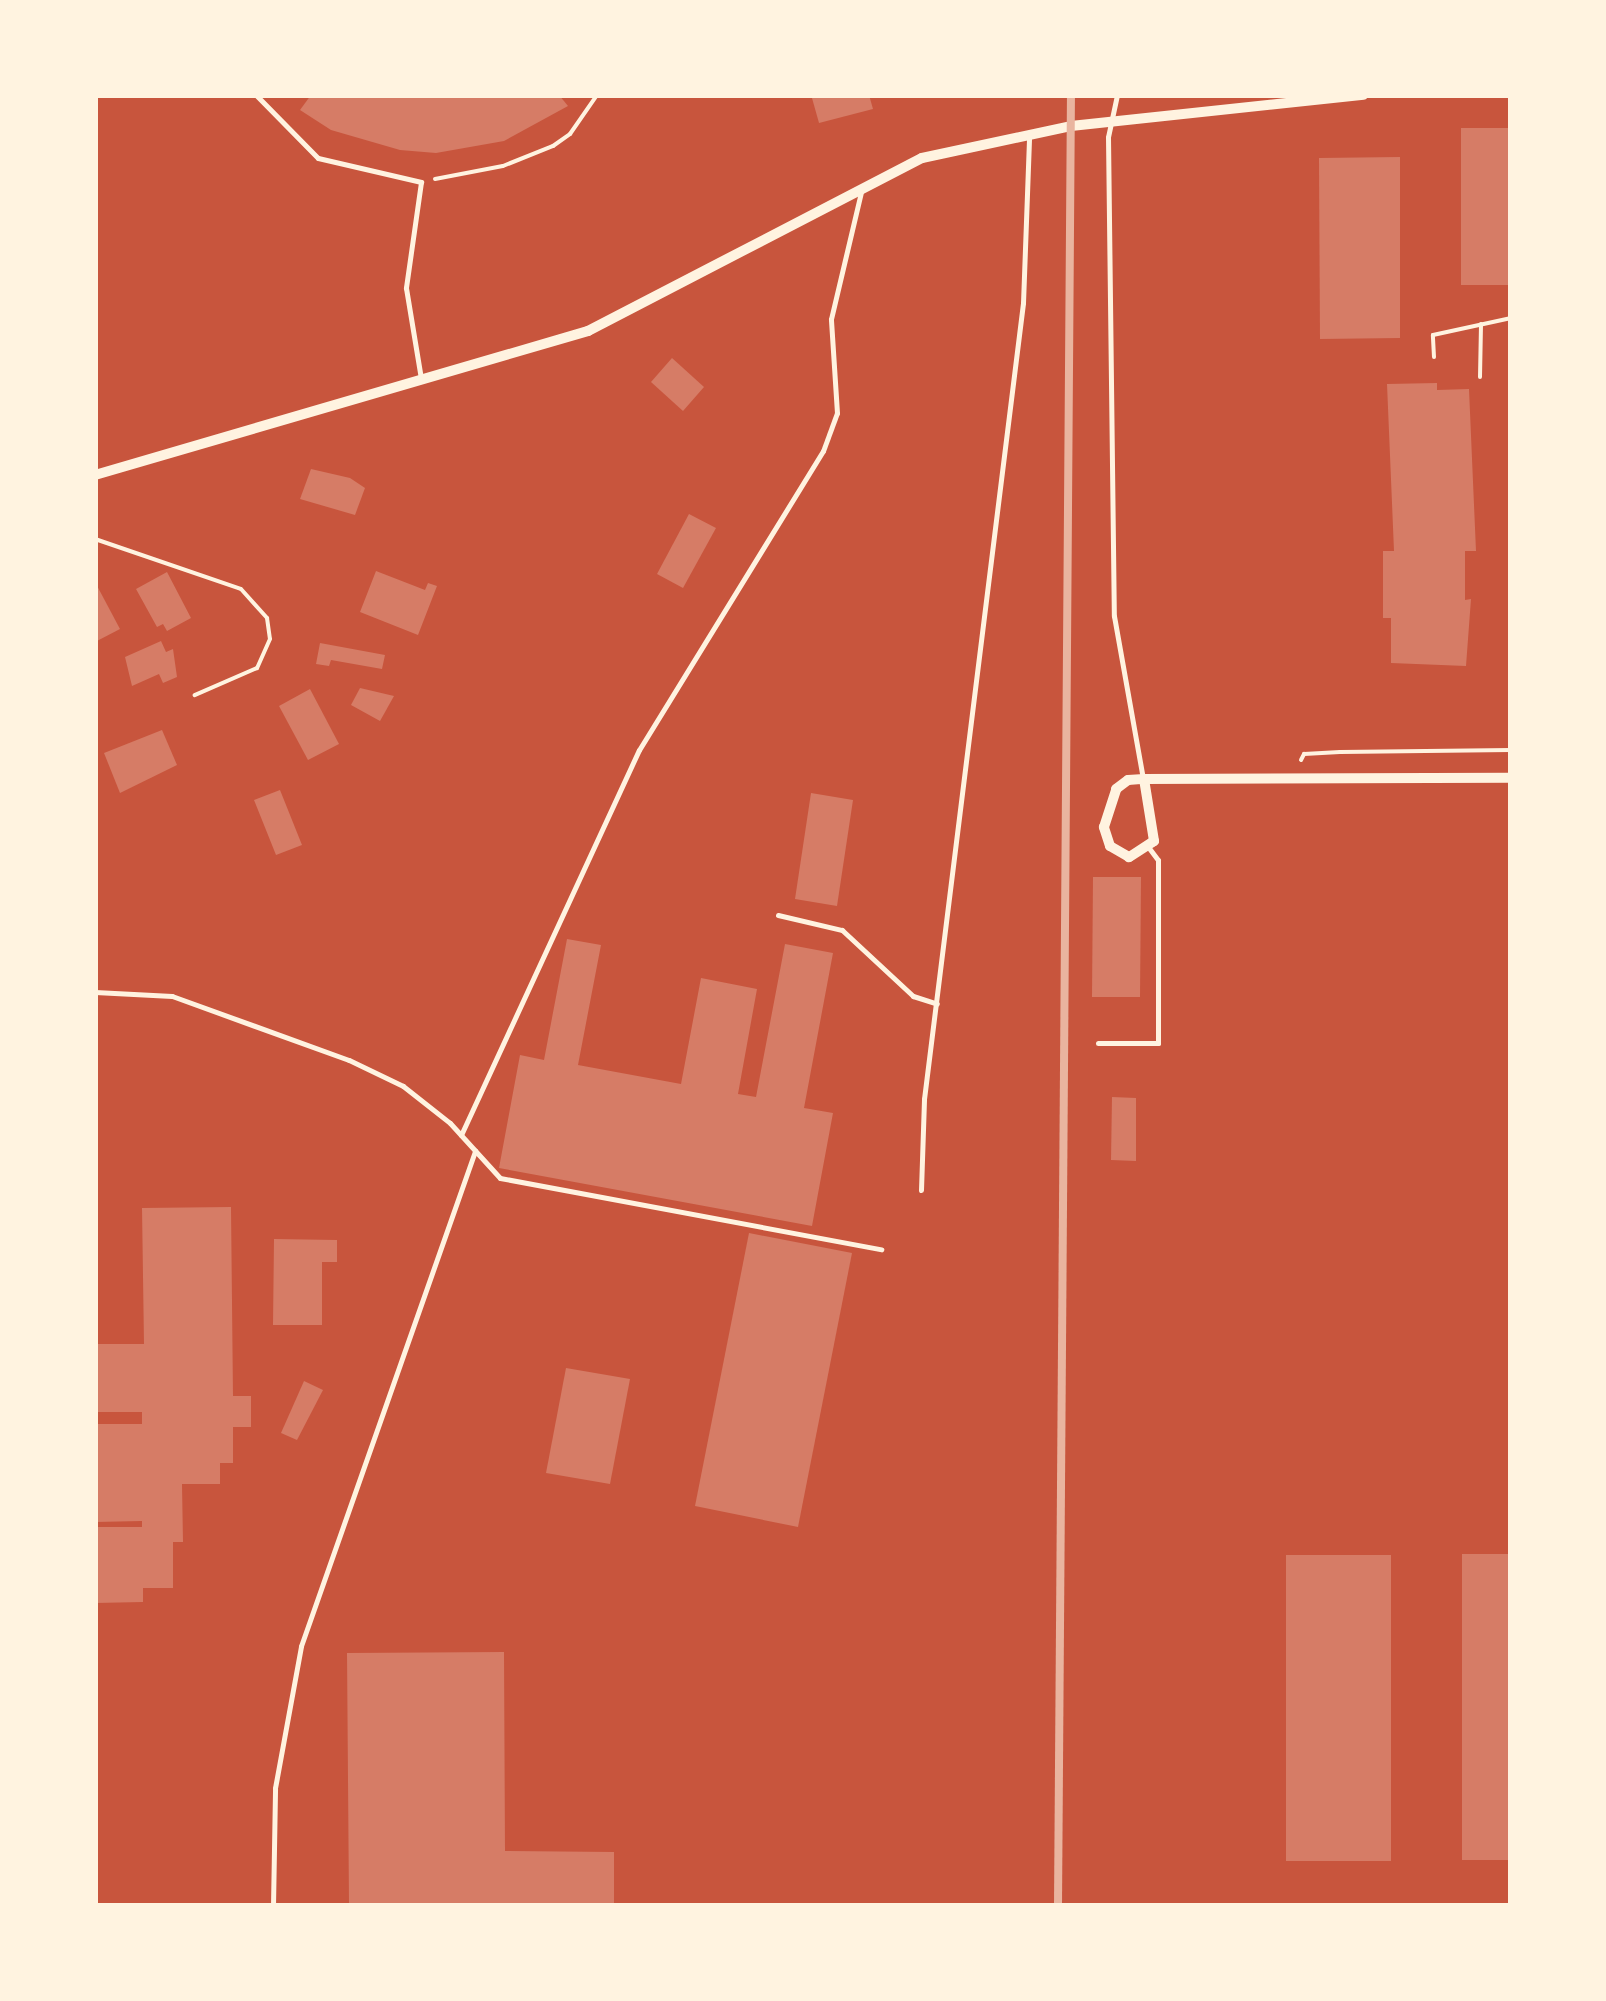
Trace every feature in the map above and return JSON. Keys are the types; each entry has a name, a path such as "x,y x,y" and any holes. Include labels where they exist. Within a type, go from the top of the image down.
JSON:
{"street":[{"path":"95,475 588,331 922,158 1112,120 1363,95"},
{"path":"1144,780 1156,828 1149,848 1130,857 1118,852 1104,827 1116,789 1144,780 1511,778"}],"lane":[{"path":"256,95 318,158 421,182 407,277 410,339 420,378"},
{"path":"1118,95 1112,120 1107,354 1114,616 1144,780"},
{"path":"921,1190 937,1004 1022,303 1029,134"},
{"path":"461,1135 639,750 823,451 837,413 831,319 862,189"},
{"path":"1098,1042 1158,1042 1158,860 1149,848"},
{"path":"778,915 842,930 913,996 937,1004"},
{"path":"95,992 172,996 349,1060 403,1086 461,1135 500,1178 881,1249"},
{"path":"274,1906 274,1788 301,1646 475,1151"}],"path":[{"path":"421,182 502,166 552,146 570,134 597,95"},
{"path":"1434,356 1434,335 1511,318"},
{"path":"1480,324 1480,378"},
{"path":"95,539 241,589 267,618 270,638 257,668 195,695"},
{"path":"1295,779 1304,754 1511,750"}],"building":[{"path":"311,95 559,95 568,106 504,141 436,153 400,150 331,130 300,110"},
{"path":"869,95 873,109 819,123 812,98"},
{"path":"1461,128 1511,128 1511,285 1461,285"},
{"path":"1400,157 1400,338 1320,339 1319,158"},
{"path":"672,358 704,387 683,411 651,382"},
{"path":"1437,383 1437,390 1469,389 1476,551 1465,551 1465,600 1471,599 1466,666 1391,663 1391,618 1383,618 1383,551 1394,551 1387,384"},
{"path":"311,469 350,478 365,488 355,515 300,499"},
{"path":"689,514 716,528 683,588 657,574"},
{"path":"376,571 425,590 428,583 437,586 418,635 360,612"},
{"path":"167,572 191,618 167,631 163,624 157,627 136,589"},
{"path":"95,582 120,629 95,642"},
{"path":"161,641 166,652 173,649 177,677 163,683 159,674 132,686 125,657"},
{"path":"320,643 385,655 382,669 331,660 329,666 316,664"},
{"path":"360,688 394,696 380,721 351,705"},
{"path":"310,689 339,744 308,760 279,706"},
{"path":"162,730 177,765 120,793 104,753"},
{"path":"280,790 302,845 276,855 254,800"},
{"path":"811,793 853,800 837,906 795,899"},
{"path":"1093,877 1141,877 1140,997 1092,997"},
{"path":"567,939 601,945 578,1065 681,1084 701,978 757,989 738,1094 756,1097 785,944 833,953 804,1108 833,1113 812,1226 499,1168 520,1055 544,1060"},
{"path":"1112,1097 1136,1098 1136,1161 1111,1160"},
{"path":"231,1207 233,1396 251,1396 251,1427 233,1427 233,1463 220,1463 220,1484 182,1484 183,1542 173,1542 173,1588 143,1588 143,1602 95,1603 95,1527 142,1527 142,1521 95,1522 95,1424 142,1424 142,1412 97,1412 96,1344 144,1344 142,1208"},
{"path":"749,1233 852,1253 798,1527 695,1506"},
{"path":"274,1239 337,1240 337,1262 322,1262 322,1325 273,1325"},
{"path":"566,1368 630,1379 610,1484 546,1473"},
{"path":"304,1381 323,1390 297,1440 281,1433"},
{"path":"1462,1554 1511,1554 1511,1860 1462,1860"},
{"path":"1286,1555 1391,1555 1391,1861 1286,1861"},
{"path":"504,1652 505,1851 614,1852 614,1906 349,1906 347,1653"}],"railway":[{"path":"1058,1906 1071,95"}]}
